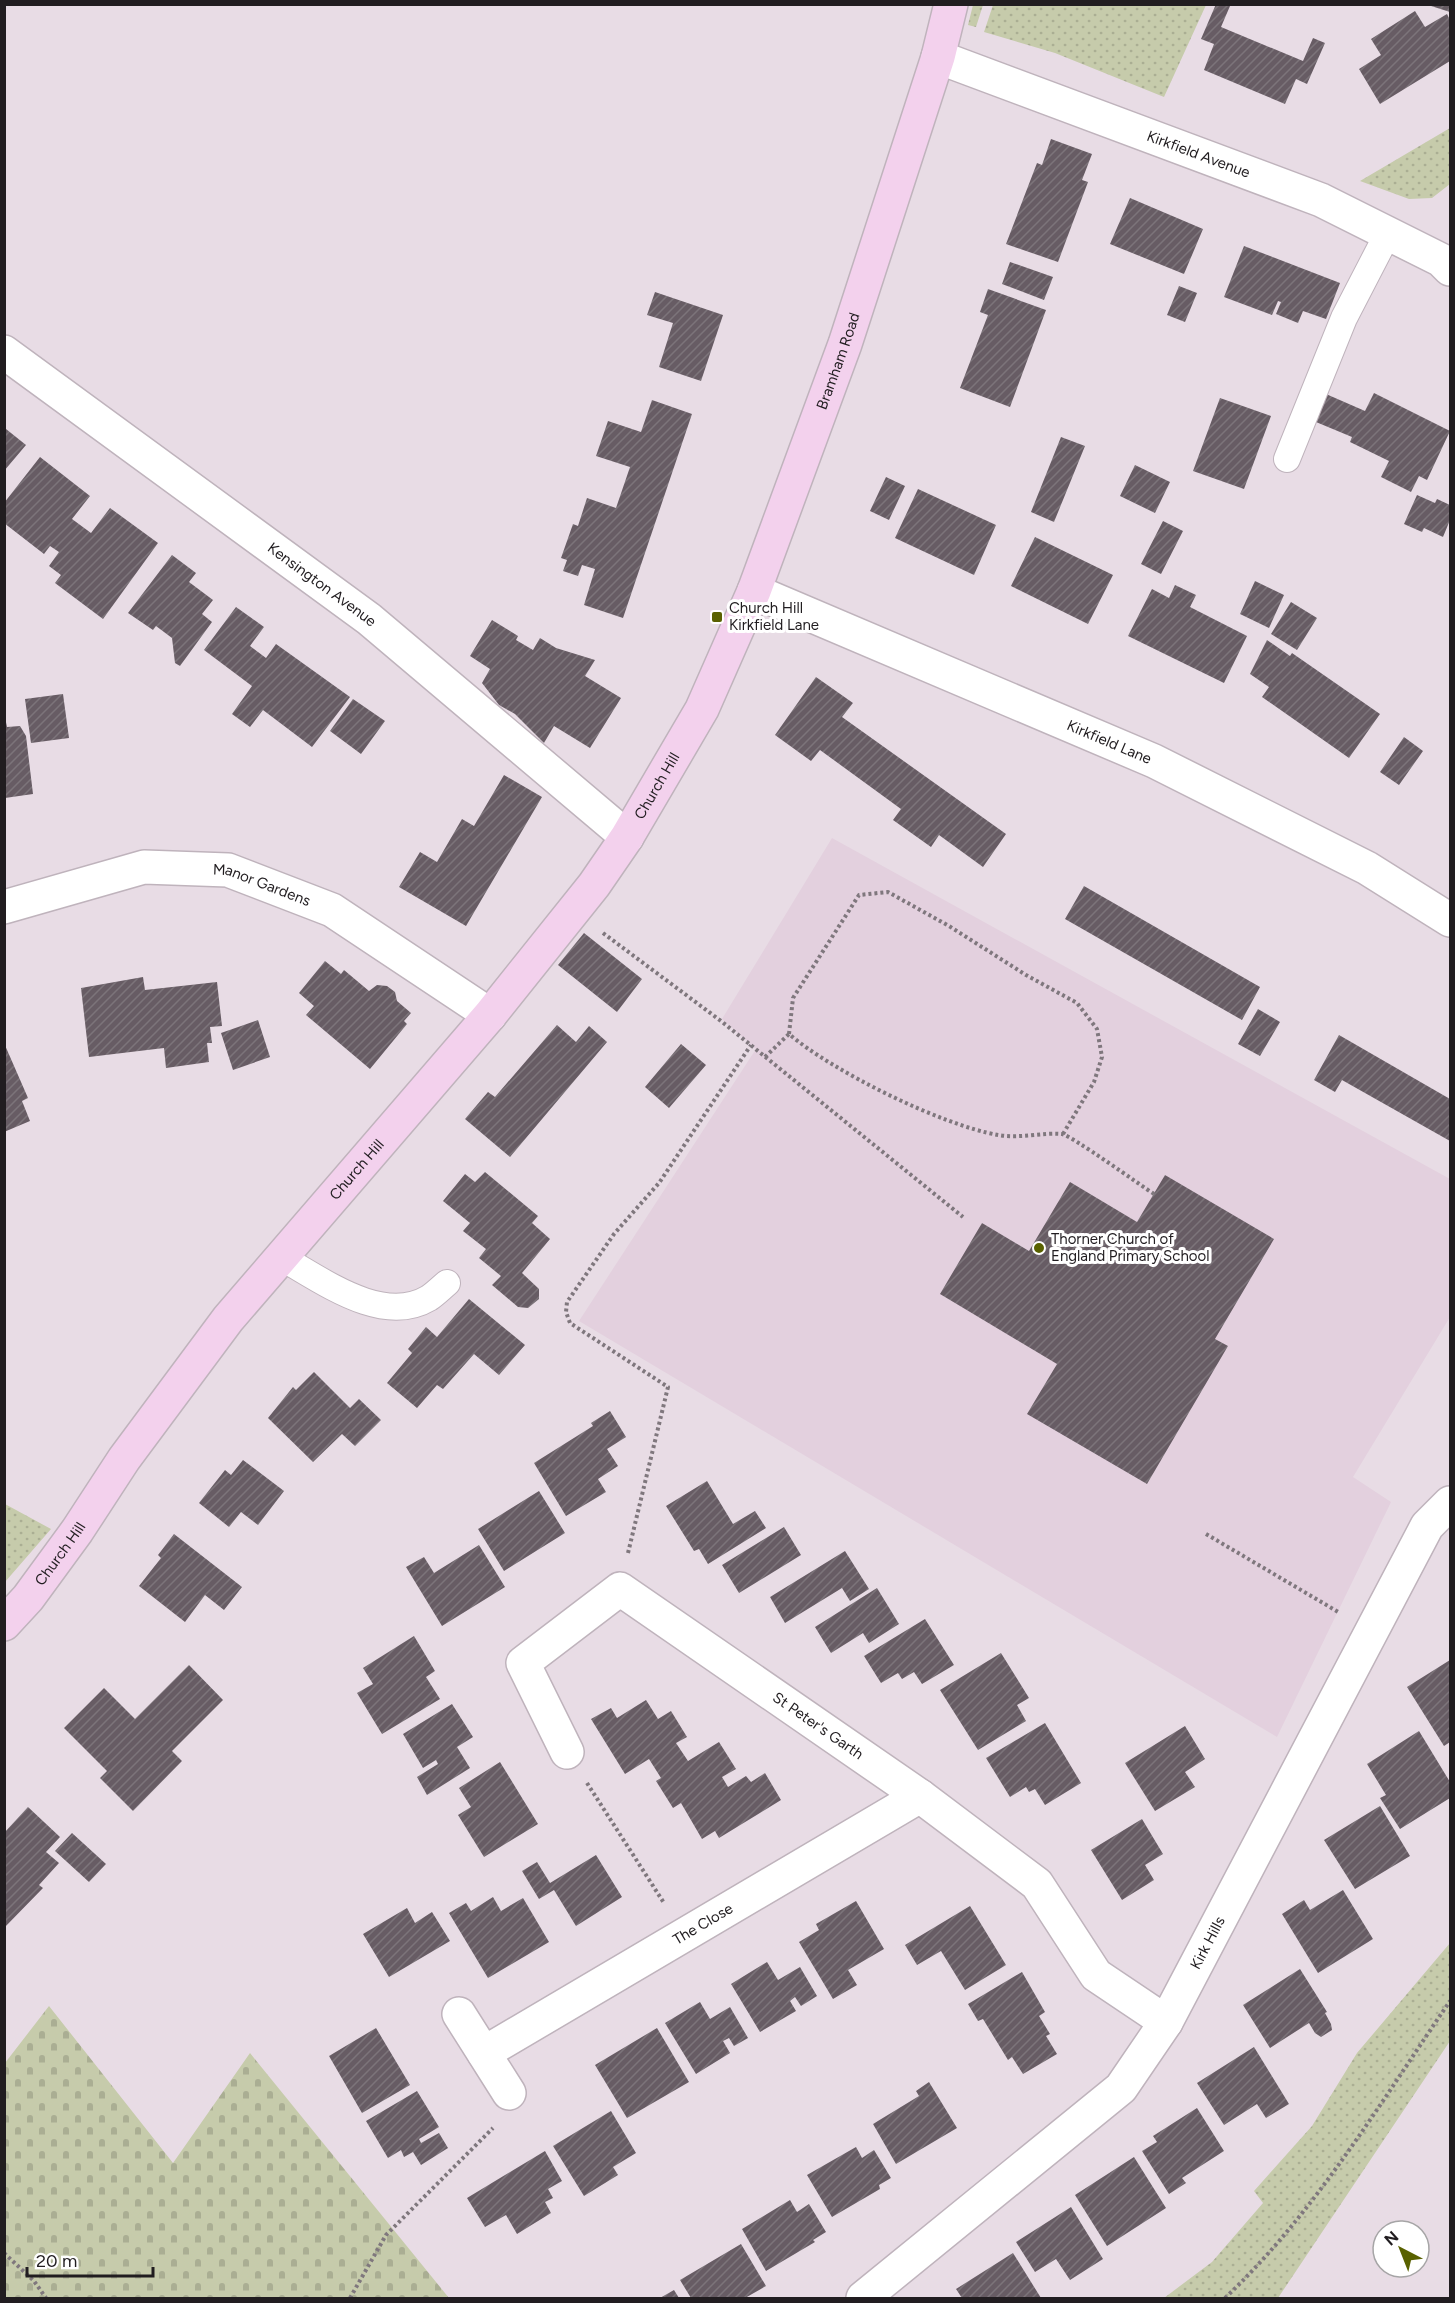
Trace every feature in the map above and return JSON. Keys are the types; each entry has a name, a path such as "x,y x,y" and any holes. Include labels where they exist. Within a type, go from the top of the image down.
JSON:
{"street":[{"name":"Bramham Road","path":"702,709 754,591 845,344 938,57 951,4"},
{"name":"Kirkfield Avenue","path":"938,57 1321,200 1388,233 1447,258"},
{"name":"Kensington Avenue","path":"4,352 369,619 627,837"},
{"name":"Kirkfield Lane","path":"754,591 1154,761 1367,868 1450,920"},
{"name":"Church Hill","path":"4,1624 56,1559 124,1458 228,1319 490,1015 594,885 627,837 702,709"},
{"name":"Manor Gardens","path":"4,907 144,867 228,870 332,910 490,1015"},
{"name":"Kirk Hills","path":"862,2298 1121,2088 1166,2022 1427,1526 1450,1503"},
{"path":"567,1752 524,1663 620,1589"},
{"name":"St Peter's Garth","path":"620,1589 920,1796 1037,1884 1096,1975 1166,2022"},
{"name":"The Close","path":"484,2053 685,1937 920,1796"},
{"path":"459,2014 509,2093"}],"lane":[{"path":"1287,459 1344,318 1388,233"},
{"path":"282,1258 372,1304 403,1306 428,1299 447,1283"}],"path":[{"path":"765,1057 789,1034 793,998 859,895 888,892 949,926 1026,975 1077,1002 1097,1029 1102,1057 1094,1082 1063,1134"},
{"path":"595,927 751,1045 963,1217"},
{"path":"789,1034 806,1049 886,1092 960,1125 999,1136 1035,1137 1063,1134 1154,1194"},
{"path":"620,1589 668,1387 570,1323 566,1312 567,1302 614,1234 659,1183 751,1045"},
{"path":"1206,1534 1372,1632"},
{"path":"567,1752 685,1937"},
{"path":"1225,2298 1257,2268 1325,2182 1450,2001"},
{"path":"350,2298 386,2235 496,2125 509,2093"},
{"path":"4,2253 34,2281 46,2298"}],"shaded area":[{"name":"Thorner Church of England Primary School","path":"832,838 1450,1179 1450,1317 1353,1477 1391,1502 1277,1737 579,1321 756,1049 722,1019"}],"green space":[{"path":"993,4 1206,5 1164,97 1055,53 984,32"},
{"path":"973,5 983,5 976,27 968,25"},
{"path":"1450,128 1450,184 1432,198 1409,199 1360,181"},
{"path":"5,1504 51,1529 5,1582"},
{"path":"1450,1943 1450,2041 1278,2298 1164,2298 1212,2262 1263,2203 1254,2191 1312,2126 1357,2053"},
{"path":"49,2006 173,2163 250,2053 449,2298 5,2298 5,2063"}],"building":[{"path":"1216,4 1230,6 1221,27 1303,61 1313,38 1325,43 1307,84 1296,79 1285,104 1204,70 1214,44 1201,39"},
{"path":"1450,4 1450,12 1428,5"},
{"path":"1415,11 1425,27 1447,14 1450,20 1450,61 1380,104 1359,69 1381,55 1371,39"},
{"path":"1051,139 1092,154 1082,180 1088,182 1058,262 1006,244 1037,163 1042,165"},
{"path":"1130,198 1203,229 1184,274 1110,244"},
{"path":"1244,246 1340,283 1326,319 1303,311 1298,323 1276,314 1281,302 1278,301 1272,315 1224,297"},
{"path":"1010,262 1053,277 1044,300 1002,284"},
{"path":"1179,286 1197,293 1185,322 1167,315"},
{"path":"988,289 1046,310 1010,407 960,388 988,315 980,312"},
{"path":"655,292 723,315 701,381 659,367 673,323 647,315"},
{"path":"1374,393 1450,431 1427,480 1419,476 1411,492 1381,477 1389,461 1350,442 1352,437 1316,422 1326,394 1365,411"},
{"path":"1220,398 1271,416 1244,489 1193,471"},
{"path":"652,400 692,414 623,618 584,605 595,569 582,565 578,576 563,571 567,560 561,558 573,524 578,526 587,498 616,508 630,467 596,456 608,421 641,432"},
{"path":"6,429 26,445 4,471 4,431"},
{"path":"1061,437 1085,446 1054,522 1031,512"},
{"path":"40,457 90,496 72,519 91,533 110,508 158,543 103,619 55,583 61,575 49,566 59,552 50,546 44,554 4,523 4,503"},
{"path":"1135,465 1170,482 1155,513 1120,496"},
{"path":"886,477 905,486 889,520 870,511"},
{"path":"918,489 996,525 974,575 895,538"},
{"path":"1417,495 1435,503 1437,499 1450,505 1450,520 1443,537 1424,528 1422,532 1404,524"},
{"path":"1163,521 1183,531 1161,574 1141,564"},
{"path":"1035,537 1113,575 1088,624 1011,586"},
{"path":"172,555 196,573 189,582 213,600 202,614 212,622 180,666 175,663 172,638 156,626 153,630 128,613"},
{"path":"1255,581 1284,595 1269,628 1240,614"},
{"path":"1175,585 1196,595 1190,607 1247,636 1224,683 1128,636 1152,589 1169,598"},
{"path":"1291,602 1317,618 1297,650 1271,634"},
{"path":"236,607 264,627 250,646 266,658 276,644 350,697 312,747 263,710 250,727 232,714 252,686 204,650"},
{"path":"492,620 518,636 516,640 533,650 540,638 556,648 595,660 585,676 621,698 590,748 554,726 544,743 515,714 499,705 482,683 490,669 470,656"},
{"path":"1267,640 1290,656 1292,653 1380,714 1349,758 1262,697 1269,687 1250,674"},
{"path":"816,677 853,703 842,717 1006,834 983,867 939,835 931,847 893,820 901,809 820,750 811,761 775,735"},
{"path":"63,694 69,738 31,743 25,699"},
{"path":"353,699 385,721 361,754 330,731"},
{"path":"5,717 7,727 20,726 26,736 33,794 5,798"},
{"path":"1404,737 1423,751 1399,785 1380,772"},
{"path":"504,775 542,797 466,926 399,887 420,852 437,862 462,819 474,826"},
{"path":"1084,886 1260,987 1242,1020 1065,919"},
{"path":"584,933 642,979 617,1012 558,965"},
{"path":"325,961 341,974 344,970 369,991 377,985 387,986 395,992 397,1001 411,1013 404,1021 407,1024 370,1069 306,1015 314,1006 299,993"},
{"path":"143,977 145,990 217,982 222,1026 210,1027 212,1043 207,1043 209,1062 166,1068 164,1048 89,1057 81,988"},
{"path":"1258,1009 1280,1022 1260,1056 1238,1044"},
{"path":"258,1020 270,1057 233,1070 221,1033"},
{"path":"557,1025 576,1042 589,1026 607,1042 510,1157 465,1119 488,1092 495,1097"},
{"path":"1339,1035 1450,1099 1450,1141 1342,1080 1335,1092 1314,1080"},
{"path":"4,1043 28,1098 22,1101 30,1121 4,1132"},
{"path":"681,1044 706,1065 669,1108 645,1087"},
{"path":"485,1172 538,1216 532,1223 550,1239 522,1273 539,1289 539,1299 528,1308 518,1307 492,1285 501,1276 479,1258 486,1249 463,1231 470,1223 443,1201 465,1174 475,1182"},
{"path":"1165,1175 1274,1239 1215,1339 1228,1346 1147,1484 1027,1414 1057,1364 940,1294 982,1223 1029,1251 1070,1182 1137,1222"},
{"path":"469,1299 525,1345 499,1375 474,1354 443,1389 437,1385 417,1408 387,1383 412,1353 408,1349 426,1327 437,1337"},
{"path":"314,1372 350,1408 359,1399 381,1420 355,1446 342,1434 313,1462 268,1418 293,1387 296,1390"},
{"path":"610,1411 626,1437 607,1449 618,1466 598,1479 606,1492 566,1516 534,1463 593,1426 591,1423"},
{"path":"243,1460 284,1491 258,1525 241,1512 229,1527 199,1503 225,1470 231,1475"},
{"path":"707,1481 733,1524 755,1511 766,1528 708,1564 699,1549 694,1551 666,1506"},
{"path":"539,1491 565,1533 504,1571 478,1529"},
{"path":"784,1527 801,1555 739,1593 722,1565"},
{"path":"174,1534 242,1587 224,1610 205,1595 185,1622 139,1586 161,1558 158,1555"},
{"path":"479,1545 505,1587 442,1626 406,1567 424,1557 434,1573"},
{"path":"845,1551 869,1589 850,1601 842,1588 785,1623 770,1597"},
{"path":"877,1588 899,1624 869,1643 863,1633 831,1653 815,1627"},
{"path":"925,1619 954,1665 922,1684 914,1672 902,1679 898,1673 881,1683 864,1656"},
{"path":"414,1636 435,1671 426,1677 440,1699 382,1734 357,1693 373,1684 363,1668"},
{"path":"1001,1653 1029,1698 1017,1705 1026,1721 978,1750 940,1690"},
{"path":"1450,1660 1450,1742 1444,1746 1407,1687"},
{"path":"189,1665 223,1700 172,1751 182,1761 133,1811 100,1778 107,1771 64,1728 104,1688 135,1719"},
{"path":"646,1700 658,1719 671,1711 687,1737 676,1743 688,1761 719,1742 736,1769 722,1777 728,1787 746,1776 751,1782 765,1773 781,1800 719,1838 715,1831 702,1839 681,1803 673,1808 656,1781 661,1778 649,1759 625,1774 591,1719 611,1708 617,1718"},
{"path":"452,1704 473,1737 457,1747 470,1768 427,1795 417,1777 438,1764 436,1760 423,1768 403,1734"},
{"path":"1045,1723 1081,1783 1045,1805 1035,1789 1029,1792 1026,1787 1010,1797 986,1758"},
{"path":"1185,1726 1205,1759 1185,1772 1195,1787 1155,1811 1125,1763"},
{"path":"1419,1731 1450,1782 1450,1798 1400,1829 1380,1798 1386,1795 1367,1764"},
{"path":"500,1762 538,1824 484,1857 458,1815 471,1807 459,1788"},
{"path":"1380,1806 1410,1856 1355,1889 1324,1840"},
{"path":"28,1807 60,1837 46,1852 59,1863 39,1885 43,1888 4,1928 4,1833"},
{"path":"1142,1819 1163,1854 1145,1865 1154,1880 1122,1900 1091,1850"},
{"path":"72,1833 106,1864 89,1882 55,1851"},
{"path":"596,1855 622,1897 576,1926 554,1890 539,1899 522,1871 537,1862 550,1883"},
{"path":"1343,1890 1373,1939 1318,1973 1282,1914 1304,1900 1310,1910"},
{"path":"493,1897 501,1911 523,1898 549,1942 488,1978 449,1913 466,1903 471,1911"},
{"path":"856,1901 884,1949 848,1970 857,1985 833,1999 799,1942 819,1930 816,1924"},
{"path":"970,1906 1006,1965 965,1990 941,1951 917,1965 905,1945"},
{"path":"407,1908 415,1923 432,1912 450,1941 389,1977 363,1934"},
{"path":"767,1962 778,1980 800,1967 817,1996 801,2006 795,1997 790,2001 796,2011 760,2032 731,1984"},
{"path":"1300,1969 1327,2012 1325,2013 1332,2030 1321,2037 1315,2033 1309,2023 1270,2048 1243,2005"},
{"path":"1022,1972 1045,2012 1039,2016 1050,2034 1046,2036 1057,2054 1023,2074 1012,2057 1008,2060 983,2019 978,2021 968,2004"},
{"path":"700,2002 710,2019 730,2007 748,2038 734,2046 729,2038 723,2041 730,2053 696,2074 665,2023"},
{"path":"376,2028 410,2085 362,2113 329,2056"},
{"path":"657,2028 689,2082 627,2118 595,2065"},
{"path":"1254,2047 1289,2104 1266,2118 1257,2104 1224,2125 1197,2083"},
{"path":"929,2082 957,2128 896,2164 873,2124 919,2096 916,2091"},
{"path":"417,2091 439,2127 419,2139 421,2143 439,2133 448,2148 421,2165 413,2152 404,2157 401,2150 388,2158 366,2121"},
{"path":"1197,2108 1224,2151 1182,2178 1186,2183 1169,2194 1142,2151 1157,2142 1153,2136"},
{"path":"611,2111 636,2153 613,2167 618,2175 584,2196 553,2146"},
{"path":"856,2147 862,2158 874,2150 891,2178 879,2185 880,2189 832,2217 807,2175"},
{"path":"545,2151 562,2181 548,2189 553,2198 545,2202 551,2213 517,2234 506,2215 485,2227 467,2198"},
{"path":"1134,2157 1166,2208 1107,2246 1075,2195"},
{"path":"790,2200 797,2212 809,2204 826,2232 813,2240 815,2242 766,2271 742,2229"},
{"path":"1071,2207 1103,2259 1070,2280 1056,2259 1035,2272 1016,2242"},
{"path":"741,2244 766,2286 745,2298 691,2298 680,2280"},
{"path":"1013,2253 1041,2298 962,2298 956,2289"},
{"path":"674,2290 679,2298 660,2298"}],"place":[{"name":"Church Hill Kirkfield Lane","path":"717,617"},
{"name":"Thorner Church of England Primary School","path":"1039,1248"}]}
